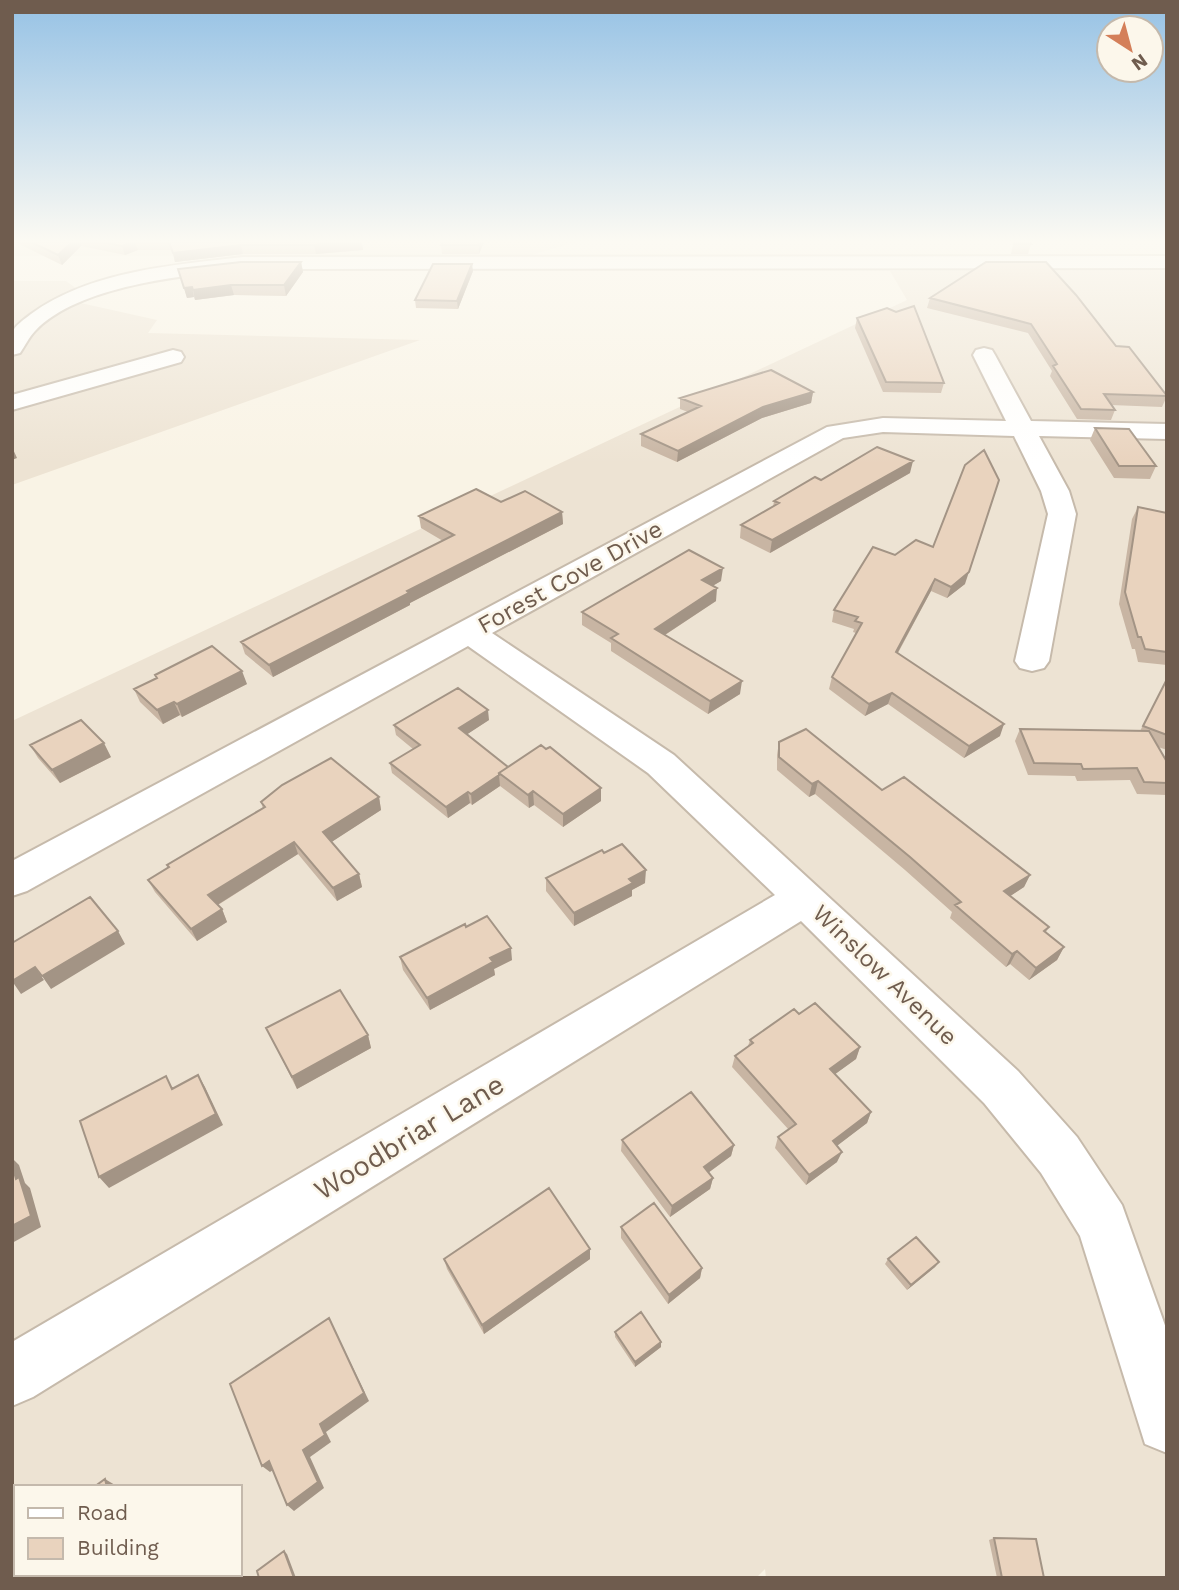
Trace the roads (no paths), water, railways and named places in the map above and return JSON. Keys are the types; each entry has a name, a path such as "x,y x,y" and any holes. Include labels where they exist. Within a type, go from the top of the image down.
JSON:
{"street":[{"path":"12,348 27,326 42,316"},
{"path":"984,355 1055,491 1062,514 1032,662"},
{"path":"16,378 22,400 173,357"},
{"name":"Forest Cove Drive","path":"12,880 836,432 883,425 1167,432"},
{"name":"Winslow Avenue","path":"469,632 661,764 806,898 1001,1087 1059,1154 1103,1224 1167,1422"},
{"name":"Woodbriar Lane","path":"12,1376 806,898"}]}
